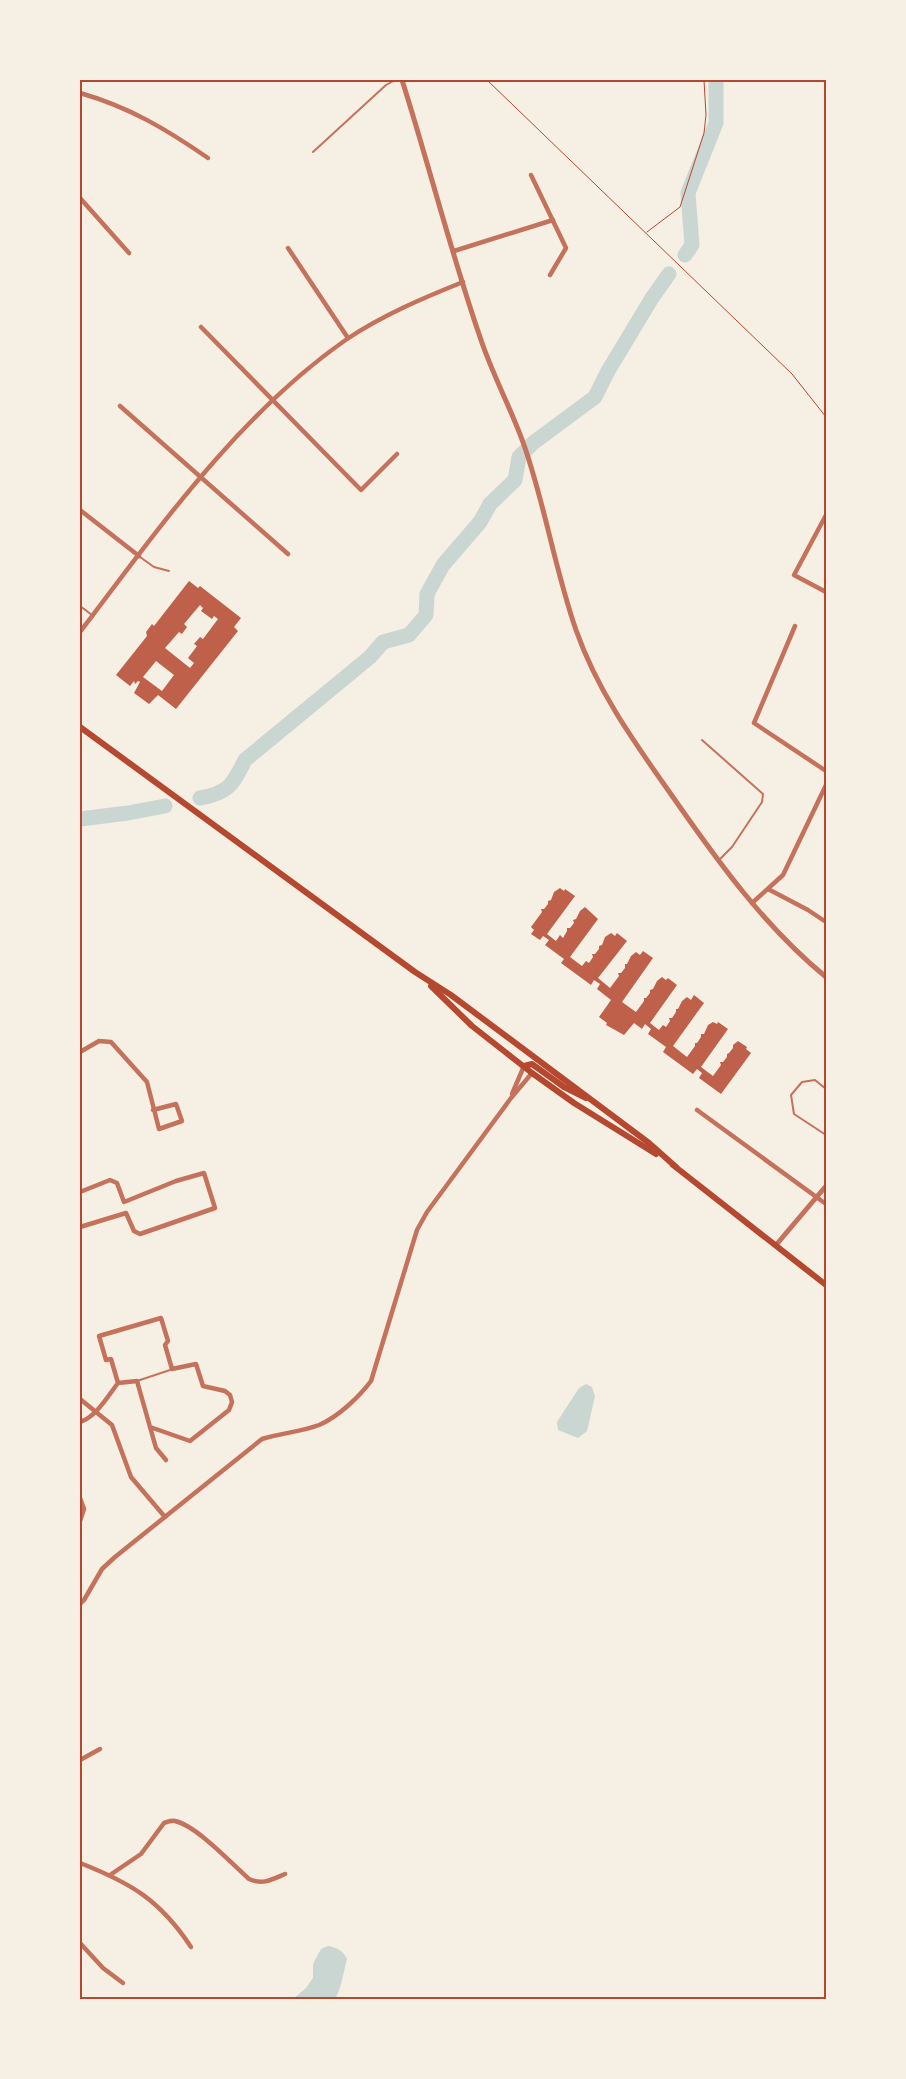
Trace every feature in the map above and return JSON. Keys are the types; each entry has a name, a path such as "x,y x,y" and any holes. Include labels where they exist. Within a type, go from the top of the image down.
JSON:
{"main road":[{"path":"80,727 415,972 451,995 532,1055 536,1067 574,1104 676,1167"},
{"path":"415,972 472,1026 524,1066"},
{"path":"524,1066 532,1055"},
{"path":"524,1066 532,1064 577,1095 592,1100 649,1143 676,1167 826,1285"}],"street":[{"path":"402,80 480,339 524,444 564,593 592,668 625,729 718,861 752,903 810,964 826,977"},
{"path":"80,94 104,100 139,114 208,158"},
{"path":"531,175 566,248 550,275"},
{"path":"80,198 129,253"},
{"path":"454,251 553,220"},
{"path":"288,248 348,338"},
{"path":"80,632 200,478 232,440 272,400 348,338 399,308 463,282"},
{"path":"200,327 361,490 397,454"},
{"path":"120,406 288,554"},
{"path":"80,510 138,556"},
{"path":"826,515 794,575 826,592"},
{"path":"795,626 754,723 826,771"},
{"path":"752,903 783,875 826,785"},
{"path":"768,889 808,910 826,922"},
{"path":"80,1052 99,1041 110,1042 146,1082 153,1110 159,1129 182,1121 176,1104 153,1110"},
{"path":"511,1098 524,1066"},
{"path":"80,1604 102,1569 262,1439 276,1434 319,1425 360,1396 372,1380 420,1224 426,1212 536,1067"},
{"path":"697,1110 826,1204"},
{"path":"80,1192 110,1180 117,1183 124,1202 176,1181 204,1173 215,1208 140,1234 134,1231 126,1213 80,1227"},
{"path":"776,1245 826,1186"},
{"path":"118,1383 111,1359 106,1360 99,1336 161,1318 168,1341 166,1345 172,1369 196,1364 203,1386 225,1391 230,1395 232,1402 229,1410 190,1441 150,1427"},
{"path":"80,1422 86,1420 96,1411 118,1383 137,1381 156,1448 166,1460"},
{"path":"80,1399 112,1425 131,1477 165,1517"},
{"path":"80,1498 84,1509 80,1521"},
{"path":"80,1760 100,1748"},
{"path":"110,1875 141,1854 164,1823 170,1821 175,1821 200,1835 248,1879 256,1882 266,1882 285,1874"},
{"path":"80,1863 110,1875 137,1890 163,1911 191,1947"},
{"path":"80,1943 103,1968 123,1983"}],"lane":[{"path":"313,152 386,85 395,80"},
{"path":"138,556 154,567 169,571"},
{"path":"80,606 92,616"},
{"path":"702,740 763,794 762,802 732,846 718,861"},
{"path":"826,1089 815,1080 802,1082 791,1095 794,1114 826,1135"},
{"path":"137,1381 172,1369"}],"path":[{"path":"487,80 647,232 792,374 826,417"},
{"path":"647,232 680,207 704,133 706,115 704,80"}],"shaded area":[{"path":"586,1384 592,1387 595,1396 587,1431 578,1438 558,1430 557,1422 579,1388"},
{"path":"328,1946 344,1953 347,1959 341,1985 335,1999 293,1999 306,1988 313,1978 313,1964 321,1949"}],"building":[{"path":"189,581 198,588 200,586 241,618 234,627 238,631 176,709 158,695 149,704 134,693 140,682 138,681 135,684 134,681 130,686 116,675 147,636 146,632 152,624 154,626","holes":["200,605 203,608 201,611 212,619 214,616 218,619 203,639 200,637 194,644 197,646 188,658 194,663 190,668 165,648 179,632 182,634 187,627 184,624","156,661 174,675 162,691 143,677"]},
{"path":"560,888 575,896 547,934 556,941 560,935 563,938 567,928 570,928 574,923 573,920 576,919 580,911 585,907 598,919 570,957 582,966 586,961 589,963 593,957 592,954 595,954 605,937 611,933 615,936 617,933 627,941 598,978 610,988 619,976 618,973 621,973 625,968 625,964 636,952 640,955 643,951 653,958 622,1002 636,1012 657,981 662,977 666,980 668,978 677,985 650,1023 659,1030 663,1025 666,1027 670,1021 669,1018 672,1018 676,1009 687,997 691,1000 694,995 704,1003 673,1046 687,1057 701,1037 701,1034 704,1034 708,1025 713,1022 717,1024 718,1022 728,1029 701,1067 713,1076 721,1065 720,1062 723,1062 727,1057 733,1045 738,1041 747,1047 746,1049 751,1053 721,1094 699,1078 702,1073 697,1069 693,1074 663,1052 666,1047 648,1034 651,1029 645,1024 642,1029 634,1023 624,1035 606,1025 607,1023 599,1017 611,1000 597,989 600,984 594,980 591,985 561,963 564,959 545,945 549,940 543,936 540,940 531,934 534,930 531,927 542,912 541,909 544,909 554,892"}],"waterway":[{"path":"685,255 692,245 688,193 716,123 716,80"},
{"path":"200,798 218,793 229,786 245,760 370,657 383,642 409,635 426,615 427,594 443,565 480,522 490,504 515,480 519,457 533,443 595,397 608,371 652,298 669,274"},
{"path":"80,819 165,806"}]}
